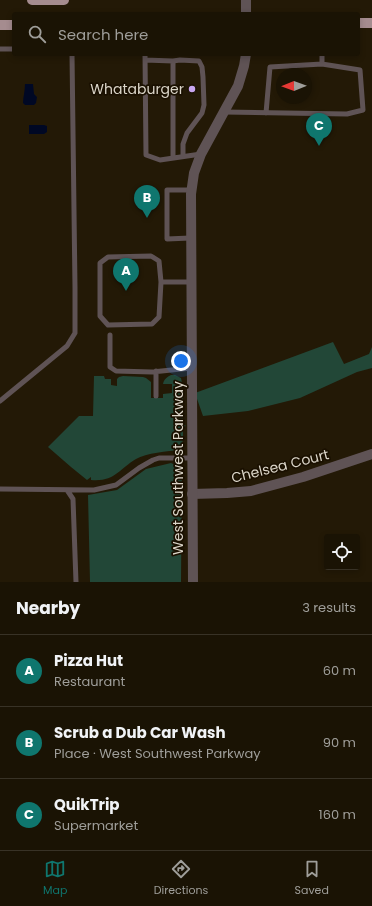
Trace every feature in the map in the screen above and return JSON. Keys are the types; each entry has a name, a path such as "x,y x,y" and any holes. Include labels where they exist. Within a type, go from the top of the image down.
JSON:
{"main road":[{"path":"32,0 64,0"},
{"path":"360,23 372,23"},
{"path":"0,26 12,25"}],"street":[{"path":"246,0 246,12"},
{"name":"West Southwest Parkway","path":"193,582 190,238 191,190 194,173 205,144 238,86 246,56"},
{"name":"Chelsea Court","path":"192,494 227,494 251,491 303,477 372,454"}],"lane":[{"path":"0,49 12,49"},
{"path":"0,401 67,346 75,333 76,288 72,56"},
{"path":"145,56 146,155 160,160 201,154"},
{"path":"322,56 322,64"},
{"path":"145,60 199,61 202,67 204,105 202,113 187,133 183,144 183,156"},
{"path":"173,61 173,158"},
{"path":"224,112 266,113 347,114 363,110 360,70 322,64 270,67 266,113"},
{"path":"190,238 167,238 167,190 191,190"},
{"path":"151,256 159,261 161,282 160,317 152,324 108,325 100,316 100,263 108,257 151,256"},
{"path":"161,282 191,282"},
{"path":"110,335 110,367 116,371 156,371 191,368"},
{"path":"156,371 156,396"},
{"path":"0,489 94,490 116,484 139,468 159,458 192,458"},
{"path":"67,490 73,499 76,582"}],"green space":[{"path":"333,342 344,364 369,354 372,347 372,368 357,372 300,398 248,411 203,416 195,393"},
{"path":"171,375 181,378 181,391 183,391 183,424 186,426 183,427 183,440 180,450 145,455 136,459 111,477 106,479 91,480 91,477 87,480 48,447 79,416 93,416 94,376 104,376 105,379 111,379 111,385 117,386 117,379 119,377 143,377 151,382 151,398 163,398 163,394 172,393 172,384 163,384 166,378"},
{"path":"171,463 180,467 182,471 181,582 90,582 88,495 117,490 146,469"}],"water":[{"path":"25,84 33,84 34,94 37,97 34,105 25,105 23,103"},
{"path":"29,125 47,126 47,132 44,134 29,134"}],"place":[{"name":"Whataburger","path":"192,89"},
{"name":"QuikTrip","path":"319,146"},
{"name":"Scrub a Dub Car Wash","path":"147,218"},
{"name":"Pizza Hut","path":"126,291"}]}
